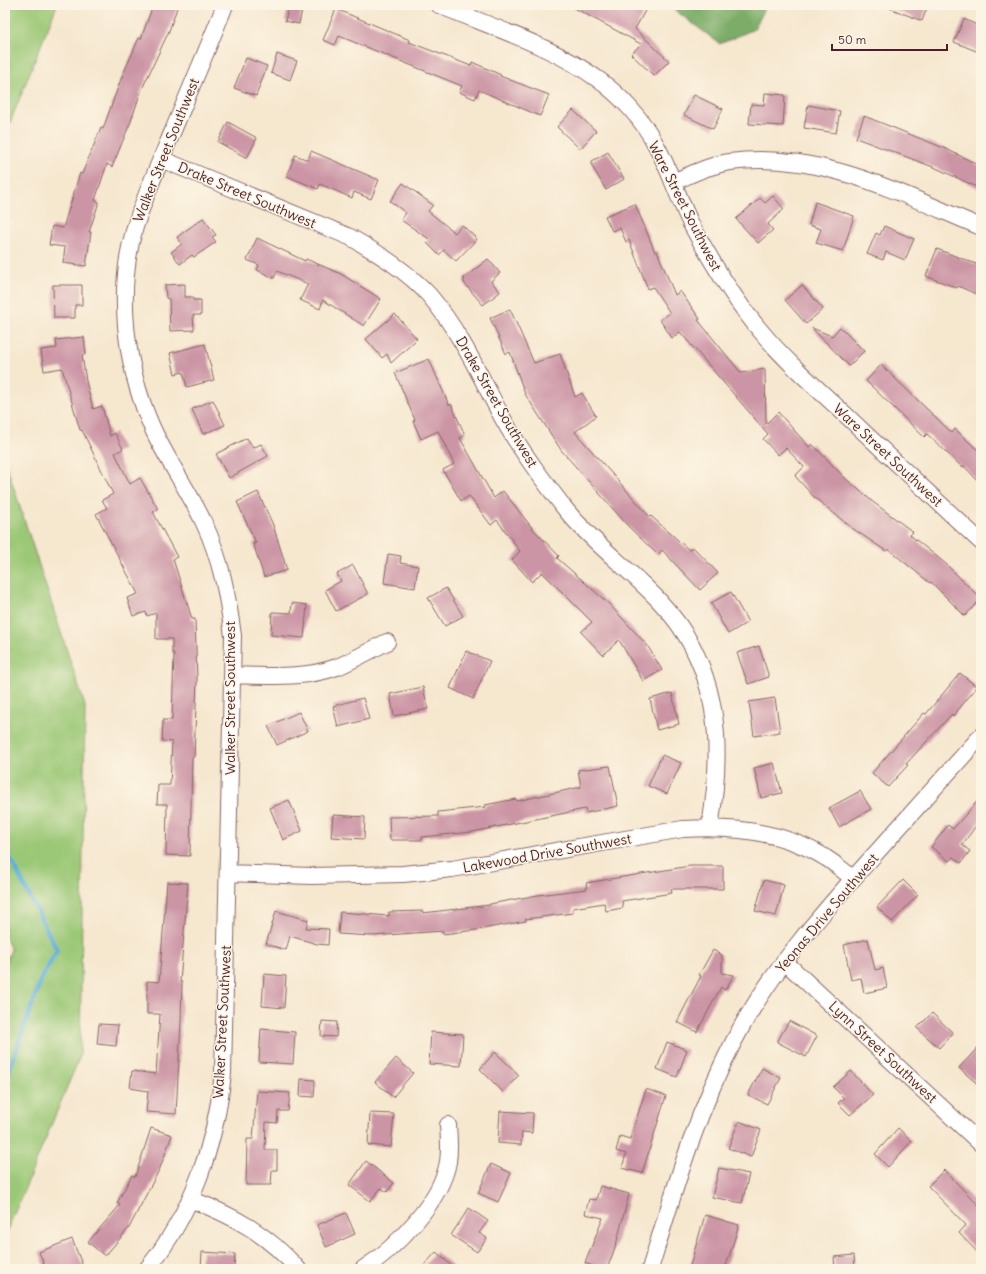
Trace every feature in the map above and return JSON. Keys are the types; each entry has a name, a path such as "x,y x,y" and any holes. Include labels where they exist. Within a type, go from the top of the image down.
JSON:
{"street":[{"name":"Walker Street Southwest","path":"147,1269 172,1234 190,1199 204,1163 212,1137 223,1073 233,636 228,598 220,563 203,521 151,426 139,393 131,360 126,326 128,261 135,228 161,159 225,5"},
{"name":"Ware Street Southwest","path":"439,5 555,54 600,80 619,97 639,119 656,144 690,222 714,266 759,329 789,362 981,542"},
{"name":"Drake Street Southwest","path":"161,159 350,238 377,253 405,273 427,294 445,315 468,349 502,417 541,478 568,512 598,544 661,602 678,622 692,646 703,673 712,703 717,734 718,764 710,827"},
{"path":"673,182 704,169 729,162 756,160 824,167 852,174 981,227"},
{"path":"233,675 286,676 312,673 337,667 387,642"},
{"name":"Yeonas Drive Southwest","path":"650,1269 691,1137 713,1083 735,1040 784,961 853,878 981,736"},
{"name":"Lakewood Drive Southwest","path":"228,873 311,876 403,874 452,869 683,829 710,827 737,829 760,833 801,845 826,858 853,878"},
{"name":"Lynn Street Southwest","path":"784,961 981,1144"},
{"path":"363,1269 392,1246 412,1225 431,1200 442,1181 448,1163 448,1125"},
{"path":"190,1199 219,1210 242,1222 265,1237 284,1253 298,1269"}],"green space":[{"path":"5,5 57,5 5,135"},
{"path":"668,5 767,5 754,29 720,44"},
{"path":"5,461 85,706 80,1056 5,1236 5,964 11,950 5,936"}],"building":[{"path":"153,5 178,5 169,31 141,91 131,121 112,167 107,164 95,200 99,202 89,232 91,232 86,266 63,263 65,247 49,245 52,226 63,228 80,173 82,174 101,128 103,129 121,79 139,38 141,39"},
{"path":"289,5 303,5 299,24 285,21"},
{"path":"569,5 640,5 646,9 635,29 669,61 654,76 631,54 641,44"},
{"path":"882,5 928,5 922,21"},
{"path":"336,9 410,40 409,42 471,66 472,62 501,75 500,76 549,95 540,116 479,90 475,99 459,92 462,86 339,36 335,45 323,40"},
{"path":"964,19 981,27 981,53 954,42"},
{"path":"277,54 297,61 290,80 271,73"},
{"path":"246,58 267,66 256,96 234,88"},
{"path":"765,93 785,95 783,126 749,124 751,104 764,105"},
{"path":"694,95 723,109 713,129 684,115"},
{"path":"808,105 840,111 836,133 804,128"},
{"path":"573,110 596,131 580,149 557,127"},
{"path":"864,116 944,148 981,166 981,189 936,168 856,138"},
{"path":"228,122 257,138 247,158 218,142"},
{"path":"311,151 379,180 371,199 354,192 352,198 320,184 318,189 287,176 295,155 308,160"},
{"path":"608,152 624,179 606,190 592,166 592,161"},
{"path":"403,183 433,205 428,211 455,233 462,225 477,239 456,261 444,250 439,255 426,242 429,239 401,220 406,213 390,201"},
{"path":"773,196 784,209 768,224 773,230 758,243 736,219 760,198 765,203"},
{"path":"815,202 854,216 843,251 816,243 821,229 809,225"},
{"path":"635,204 655,252 657,251 675,295 680,291 700,319 698,320 741,373 765,369 766,424 778,412 809,447 812,444 845,478 873,502 913,532 910,535 946,564 981,599 965,616 931,582 930,583 888,549 886,551 852,528 814,497 795,476 804,467 786,448 778,455 763,439 768,434 680,332 672,338 660,320 670,313 653,287 648,289 629,240 626,242 620,228 612,231 605,216"},
{"path":"203,218 216,235 212,237 216,242 194,257 192,255 180,264 171,252 182,244 177,237"},
{"path":"884,226 914,239 905,260 886,252 883,260 867,254 876,233 880,235"},
{"path":"257,238 305,261 306,259 341,274 381,299 364,326 323,300 320,309 300,300 308,284 277,271 274,278 257,270 259,265 247,260"},
{"path":"937,249 981,266 981,296 958,286 957,288 926,276"},
{"path":"488,259 500,273 491,281 500,292 483,305 464,283 464,278"},
{"path":"185,284 185,297 193,297 193,300 201,300 201,315 193,315 194,330 170,331 169,299 166,298 165,285"},
{"path":"53,285 82,285 82,305 75,305 75,318 54,318"},
{"path":"802,285 823,309 806,324 785,300"},
{"path":"510,309 534,363 560,354 575,397 582,393 596,416 575,432 650,517 651,516 689,550 693,547 718,573 700,590 662,550 658,555 629,527 561,450 525,394 510,352 506,354 490,318"},
{"path":"395,314 417,339 391,363 387,354 382,358 366,339"},
{"path":"840,327 864,351 849,366 812,328 832,336"},
{"path":"84,337 86,354 82,355 86,381 93,409 102,406 110,436 115,433 123,449 115,453 130,484 140,478 158,509 153,512 177,557 173,559 192,619 195,619 197,679 194,757 192,757 190,856 166,855 167,804 157,804 158,785 170,785 172,742 162,741 163,720 172,720 174,653 172,653 172,639 156,639 156,613 147,616 146,612 133,616 127,598 138,594 96,514 107,508 102,500 113,494 82,430 80,430 62,368 44,371 41,350 57,348 56,340"},
{"path":"205,344 214,380 187,387 183,372 175,374 170,353"},
{"path":"429,359 449,405 451,404 465,435 460,438 494,498 503,491 533,529 559,556 557,558 609,604 647,645 662,670 643,681 619,640 603,655 581,632 592,622 542,572 532,582 512,560 520,551 497,520 491,525 469,496 461,501 443,470 454,464 438,431 421,439 413,421 415,420 395,373"},
{"path":"881,365 952,433 955,429 981,453 981,484 964,466 962,467 927,434 924,437 866,381"},
{"path":"213,400 225,425 203,434 192,409"},
{"path":"247,438 253,448 261,444 268,456 229,478 216,454"},
{"path":"258,492 273,525 287,570 264,577 253,543 256,543 237,502"},
{"path":"388,554 401,556 400,563 418,566 415,588 384,583"},
{"path":"353,565 368,594 336,611 325,590 341,581 337,574"},
{"path":"446,588 463,616 445,626 428,598"},
{"path":"731,592 748,622 728,634 711,603"},
{"path":"292,603 307,605 304,638 271,635 272,612 291,613"},
{"path":"759,646 769,677 748,684 737,653"},
{"path":"466,651 490,661 473,699 450,688"},
{"path":"960,673 977,687 953,716 952,714 906,764 908,765 888,787 872,773 924,713 926,714"},
{"path":"423,687 428,709 394,716 390,694"},
{"path":"672,693 679,724 657,730 650,699"},
{"path":"363,698 369,719 338,727 333,706"},
{"path":"775,698 780,732 754,736 749,702"},
{"path":"299,712 308,731 277,745 268,726"},
{"path":"662,755 681,763 667,794 648,786"},
{"path":"774,763 782,793 761,798 754,768"},
{"path":"610,766 618,806 586,813 585,809 472,832 422,837 422,840 390,840 389,817 438,816 438,812 486,807 485,805 516,799 517,801 581,787 578,770"},
{"path":"860,791 871,809 839,827 829,808"},
{"path":"981,797 981,819 962,845 970,851 961,863 953,857 949,861 931,847 948,825 953,829"},
{"path":"289,800 302,831 283,840 270,808"},
{"path":"333,815 365,817 364,839 331,837"},
{"path":"690,866 723,866 723,889 671,889 672,893 622,901 623,908 606,911 604,903 573,908 573,913 525,919 526,921 443,934 443,931 372,936 338,934 340,912 389,916 389,912 423,911 423,913 490,905 538,895 587,889 586,883"},
{"path":"764,880 784,885 776,916 755,911"},
{"path":"903,880 918,895 892,922 877,907"},
{"path":"167,882 188,883 180,982 182,982 181,1022 176,1114 146,1112 148,1091 130,1088 132,1071 156,1074 160,1014 147,1014 147,981 159,982"},
{"path":"276,911 308,920 306,928 329,929 328,945 317,944 290,936 286,950 266,944"},
{"path":"868,939 875,970 883,968 887,988 864,993 861,978 851,980 844,945"},
{"path":"713,950 722,955 722,973 734,975 725,990 721,987 697,1032 677,1022 701,976 699,975"},
{"path":"264,974 286,976 284,1008 262,1006"},
{"path":"932,1013 953,1033 939,1048 917,1028"},
{"path":"322,1021 337,1022 336,1037 321,1036"},
{"path":"789,1021 817,1036 806,1057 777,1042"},
{"path":"99,1024 118,1025 116,1046 97,1044"},
{"path":"261,1029 295,1032 293,1064 259,1062"},
{"path":"431,1032 463,1034 461,1066 429,1064"},
{"path":"667,1042 687,1050 677,1077 657,1069"},
{"path":"981,1044 981,1087 959,1068"},
{"path":"495,1052 519,1075 503,1092 480,1069"},
{"path":"396,1058 413,1073 393,1097 375,1082"},
{"path":"762,1068 781,1078 767,1104 748,1095"},
{"path":"851,1071 873,1095 850,1115 838,1103 844,1098 833,1087"},
{"path":"301,1079 315,1080 314,1097 300,1096"},
{"path":"646,1089 666,1096 642,1173 622,1168 626,1154 616,1151 620,1136 630,1139"},
{"path":"257,1091 290,1093 288,1111 278,1111 277,1123 266,1122 265,1150 277,1150 277,1170 272,1170 271,1185 246,1185 247,1139 253,1139"},
{"path":"500,1111 533,1113 532,1133 522,1132 521,1145 498,1143"},
{"path":"370,1113 394,1114 391,1147 368,1145"},
{"path":"739,1121 761,1130 751,1157 728,1148"},
{"path":"151,1128 172,1135 160,1168 129,1228 105,1256 88,1242 120,1205 117,1203 132,1175 135,1177"},
{"path":"898,1128 912,1141 888,1167 875,1154"},
{"path":"366,1161 394,1183 387,1192 381,1188 370,1201 349,1185"},
{"path":"491,1164 511,1173 498,1202 478,1193"},
{"path":"719,1168 749,1174 742,1203 712,1197"},
{"path":"944,1170 981,1208 981,1256 959,1233 966,1225 928,1186"},
{"path":"600,1186 629,1194 616,1245 607,1269 601,1269 585,1263 603,1218 585,1214 589,1199 596,1200"},
{"path":"469,1208 488,1221 479,1233 487,1238 477,1252 451,1235"},
{"path":"346,1213 355,1234 326,1247 317,1225"},
{"path":"705,1215 739,1225 725,1269 689,1269"},
{"path":"72,1239 84,1269 46,1269 39,1252"},
{"path":"202,1252 235,1254 234,1269 201,1269"},
{"path":"436,1252 443,1258 455,1269 421,1269"},
{"path":"854,1255 855,1269 835,1269 834,1257"}],"waterway":[{"path":"5,848 57,950 41,979 5,1086"}]}
